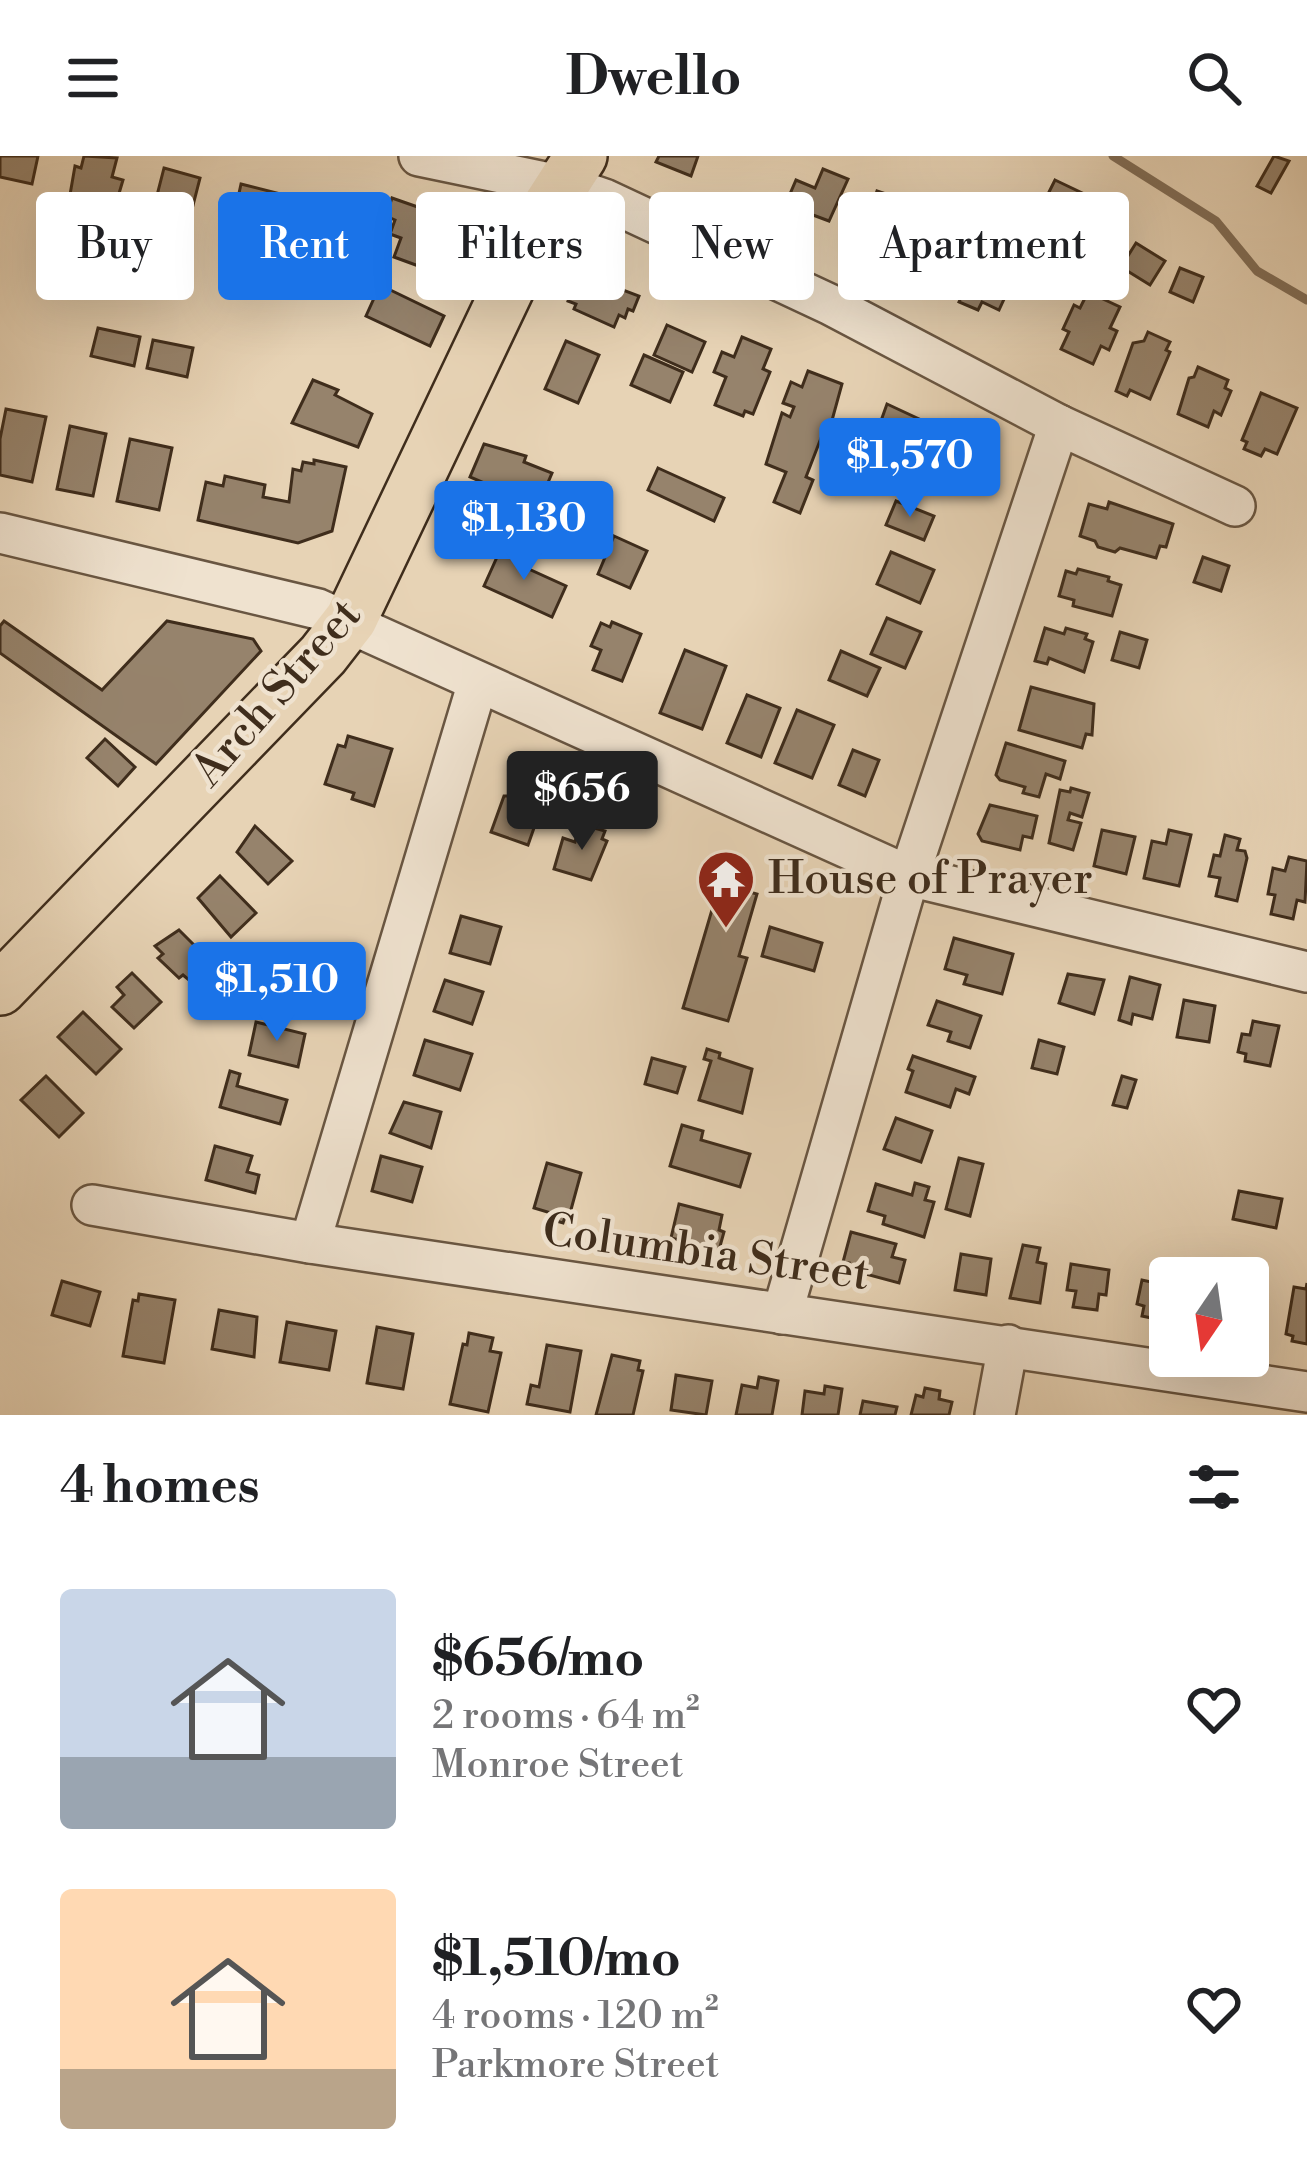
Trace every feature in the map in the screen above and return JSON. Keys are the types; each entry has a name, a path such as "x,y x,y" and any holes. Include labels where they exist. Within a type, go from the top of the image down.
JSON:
{"main road":[{"name":"Arch Street","path":"0,989 323,655 349,622 570,171"}],"street":[{"path":"419,156 570,171 604,199 829,304 1059,425 1235,506"},
{"path":"782,1314 909,876 1059,425"},
{"path":"0,533 287,599 349,622 909,876 1307,972"},
{"path":"310,1243 478,682"},
{"name":"Columbia Street","path":"92,1205 310,1243 1307,1393"},
{"path":"995,1415 1007,1345"}],"building":[{"path":"0,156 38,156 32,184 0,177"},
{"path":"84,156 117,158 112,177 123,180 119,192 70,192 75,166 81,168"},
{"path":"659,156 698,156 691,176 656,162"},
{"path":"1274,156 1289,161 1271,193 1257,186"},
{"path":"164,168 200,178 194,201 194,192 158,192"},
{"path":"823,169 848,179 838,192 829,221 814,215 814,192 791,192 796,180 815,188"},
{"path":"1055,180 1080,192 1049,192"},
{"path":"241,184 273,192 239,192"},
{"path":"392,198 416,206 416,265 394,257 401,238 392,235"},
{"path":"1136,243 1165,261 1150,285 1129,272 1129,254"},
{"path":"1180,268 1203,277 1193,302 1170,292"},
{"path":"392,291 444,316 430,346 366,316 373,300 392,300"},
{"path":"625,291 639,296 633,311 628,309 625,318 619,315 614,327 574,309 576,304 568,301 625,300"},
{"path":"1004,300 999,310 982,302 978,310 959,302"},
{"path":"1084,300 1105,300 1120,307 1110,328 1117,331 1109,350 1101,346 1093,364 1061,349 1069,332 1063,329 1074,305 1080,308"},
{"path":"667,325 705,342 692,372 654,355"},
{"path":"98,328 140,337 134,366 91,356"},
{"path":"1148,332 1170,342 1166,350 1170,352 1150,399 1130,390 1127,396 1116,391 1133,343 1144,341"},
{"path":"742,337 771,349 763,369 770,372 753,414 745,411 743,416 715,405 726,377 714,372 722,352 734,357"},
{"path":"153,340 193,348 187,377 147,368"},
{"path":"566,341 599,355 578,403 545,389"},
{"path":"644,355 683,372 670,402 631,385"},
{"path":"1198,367 1228,380 1225,388 1231,391 1221,415 1214,411 1208,427 1178,414 1189,378"},
{"path":"808,371 842,384 831,424 826,425 806,477 813,480 800,513 774,502 786,472 766,464 782,413 790,417 794,407 783,403 791,382 802,387"},
{"path":"313,380 338,390 335,395 372,414 358,447 292,423"},
{"path":"1261,393 1297,408 1277,454 1265,449 1261,456 1244,449 1247,442 1242,440"},
{"path":"887,404 919,419 899,462 867,447"},
{"path":"6,409 46,417 32,482 0,475"},
{"path":"70,426 106,434 93,496 57,489"},
{"path":"940,434 964,454 951,489 920,473"},
{"path":"130,439 172,448 159,510 117,501"},
{"path":"484,444 526,456 524,462 552,473 538,506 533,504 530,511 508,502 512,494 504,501 485,493 489,485 470,477"},
{"path":"314,460 346,467 332,531 298,543 198,520 206,482 223,486 225,476 265,485 263,497 289,502 293,469 301,471 303,462 314,464"},
{"path":"658,468 724,498 714,521 648,490"},
{"path":"896,501 934,516 924,540 886,525"},
{"path":"1109,502 1173,524 1166,547 1160,546 1156,558 1120,548 1115,552 1080,536 1089,504 1107,509"},
{"path":"614,536 647,551 630,588 598,574"},
{"path":"502,546 524,556 520,565 566,586 552,617 484,586"},
{"path":"891,552 934,570 920,603 877,584"},
{"path":"1203,557 1229,566 1221,591 1194,582"},
{"path":"1078,569 1121,585 1112,616 1073,606 1074,600 1059,596 1066,571 1076,574"},
{"path":"887,618 921,632 905,668 871,654"},
{"path":"4,621 102,690 167,621 253,639 261,651 156,764 0,653"},
{"path":"612,622 641,634 622,681 593,670 601,650 591,646 601,623 610,627"},
{"path":"1045,628 1087,634 1085,639 1093,642 1084,672 1049,658 1047,664 1035,661"},
{"path":"1120,632 1147,640 1139,668 1112,660"},
{"path":"685,650 726,666 702,729 660,713"},
{"path":"841,651 880,668 867,696 829,680"},
{"path":"1031,687 1094,704 1092,735 1086,734 1082,748 1019,730"},
{"path":"747,695 780,708 761,757 727,743"},
{"path":"797,710 834,725 812,778 775,763"},
{"path":"348,736 392,749 374,806 352,799 354,793 325,784 338,745 345,747"},
{"path":"105,739 135,767 118,786 87,758"},
{"path":"1006,743 1065,761 1060,779 1046,774 1039,797 1000,780 996,775"},
{"path":"853,750 879,760 865,796 839,785"},
{"path":"512,788 530,795 527,803 541,808 528,845 491,832 504,796"},
{"path":"1071,788 1089,793 1082,817 1070,813 1068,820 1081,823 1073,850 1049,843 1060,790 1070,792"},
{"path":"990,805 1037,816 1032,838 1023,836 1020,850 982,841 978,834"},
{"path":"580,824 605,831 602,839 607,841 591,880 554,869 563,838 575,842"},
{"path":"255,826 292,861 268,884 237,852"},
{"path":"1102,830 1135,837 1126,874 1094,866"},
{"path":"1169,830 1191,835 1179,886 1144,878 1152,841 1166,844"},
{"path":"1225,835 1240,839 1237,850 1245,851 1247,858 1237,901 1216,896 1220,878 1209,876"},
{"path":"1289,857 1307,861 1305,902 1297,900 1293,919 1271,914 1275,895 1268,894 1273,868 1285,871"},
{"path":"220,876 256,913 231,937 198,898"},
{"name":"House of Prayer","path":"724,885 757,894 739,956 747,958 728,1021 683,1008 714,903 719,904"},
{"path":"461,916 501,927 490,964 450,953"},
{"path":"770,927 822,943 814,971 762,956"},
{"path":"179,930 209,960 189,980 183,975 179,978 158,958 163,954 155,946"},
{"path":"954,938 1013,954 1002,994 964,984 967,975 945,969"},
{"path":"132,973 161,1002 134,1028 112,1007 124,995 117,987"},
{"path":"1068,974 1104,980 1094,1014 1059,1003"},
{"path":"1130,977 1160,985 1152,1019 1133,1014 1131,1024 1119,1020"},
{"path":"445,980 483,992 472,1024 434,1011"},
{"path":"1184,1000 1215,1006 1209,1042 1177,1037"},
{"path":"937,1001 981,1016 970,1048 948,1041 951,1032 928,1025"},
{"path":"83,1012 121,1049 96,1074 58,1037"},
{"path":"1253,1021 1279,1026 1270,1066 1245,1061 1246,1054 1238,1052 1242,1034 1250,1035"},
{"path":"256,1022 305,1034 298,1067 249,1055"},
{"path":"425,1040 472,1054 460,1090 414,1075"},
{"path":"1039,1040 1064,1047 1057,1074 1032,1068"},
{"path":"707,1049 752,1069 742,1113 699,1100 711,1061 704,1059"},
{"path":"913,1056 975,1077 969,1094 956,1089 950,1107 906,1092"},
{"path":"652,1058 685,1067 677,1093 645,1084"},
{"path":"230,1071 240,1074 237,1086 287,1100 280,1124 220,1107"},
{"path":"46,1076 83,1113 59,1137 21,1100"},
{"path":"1122,1076 1136,1080 1127,1108 1113,1105"},
{"path":"404,1102 441,1112 431,1148 390,1133"},
{"path":"896,1118 932,1131 921,1162 884,1149"},
{"path":"682,1125 703,1131 701,1140 750,1154 740,1187 670,1166"},
{"path":"215,1146 252,1156 247,1172 259,1175 255,1193 206,1180"},
{"path":"381,1156 422,1167 412,1202 372,1191"},
{"path":"959,1158 983,1164 970,1216 946,1209"},
{"path":"547,1163 581,1173 569,1217 563,1223 534,1208"},
{"path":"915,1183 929,1187 925,1200 934,1202 924,1237 883,1224 885,1216 868,1211 876,1184 912,1195"},
{"path":"1239,1191 1282,1199 1276,1228 1233,1219"},
{"path":"679,1204 722,1215 719,1250 671,1238"},
{"path":"851,1232 896,1244 892,1257 905,1260 899,1283 847,1269 849,1263 843,1262"},
{"path":"1023,1245 1040,1248 1037,1262 1046,1264 1040,1303 1010,1298"},
{"path":"961,1254 991,1259 986,1295 955,1290"},
{"path":"1071,1264 1109,1270 1106,1295 1099,1294 1097,1310 1073,1307 1076,1291 1067,1290"},
{"path":"1142,1280 1149,1282 1149,1318 1142,1316 1144,1306 1137,1304"},
{"path":"62,1281 100,1292 90,1326 52,1315"},
{"path":"1307,1283 1307,1344 1292,1341 1293,1336 1286,1334 1294,1287 1306,1289"},
{"path":"139,1294 175,1300 164,1363 123,1356 133,1300 138,1301"},
{"path":"219,1310 257,1317 254,1357 212,1349"},
{"path":"287,1322 336,1331 329,1370 280,1362"},
{"path":"377,1327 413,1334 403,1389 367,1383"},
{"path":"469,1333 493,1338 490,1351 501,1353 488,1412 450,1404"},
{"path":"547,1345 581,1351 570,1412 527,1404 531,1385 539,1387"},
{"path":"612,1355 640,1361 638,1370 643,1371 633,1415 596,1415"},
{"path":"676,1375 712,1381 706,1415 671,1410"},
{"path":"759,1377 778,1381 772,1415 736,1415 742,1385 757,1388"},
{"path":"825,1386 842,1389 838,1415 802,1415 805,1391 824,1394"},
{"path":"925,1388 940,1391 939,1399 952,1402 949,1415 911,1415 916,1395 923,1397"},
{"path":"863,1401 897,1407 895,1415 860,1415"}],"waterway":[{"path":"1113,156 1216,221 1257,271 1307,300"}],"place":[{"name":"House of Prayer","path":"726,930"}]}
